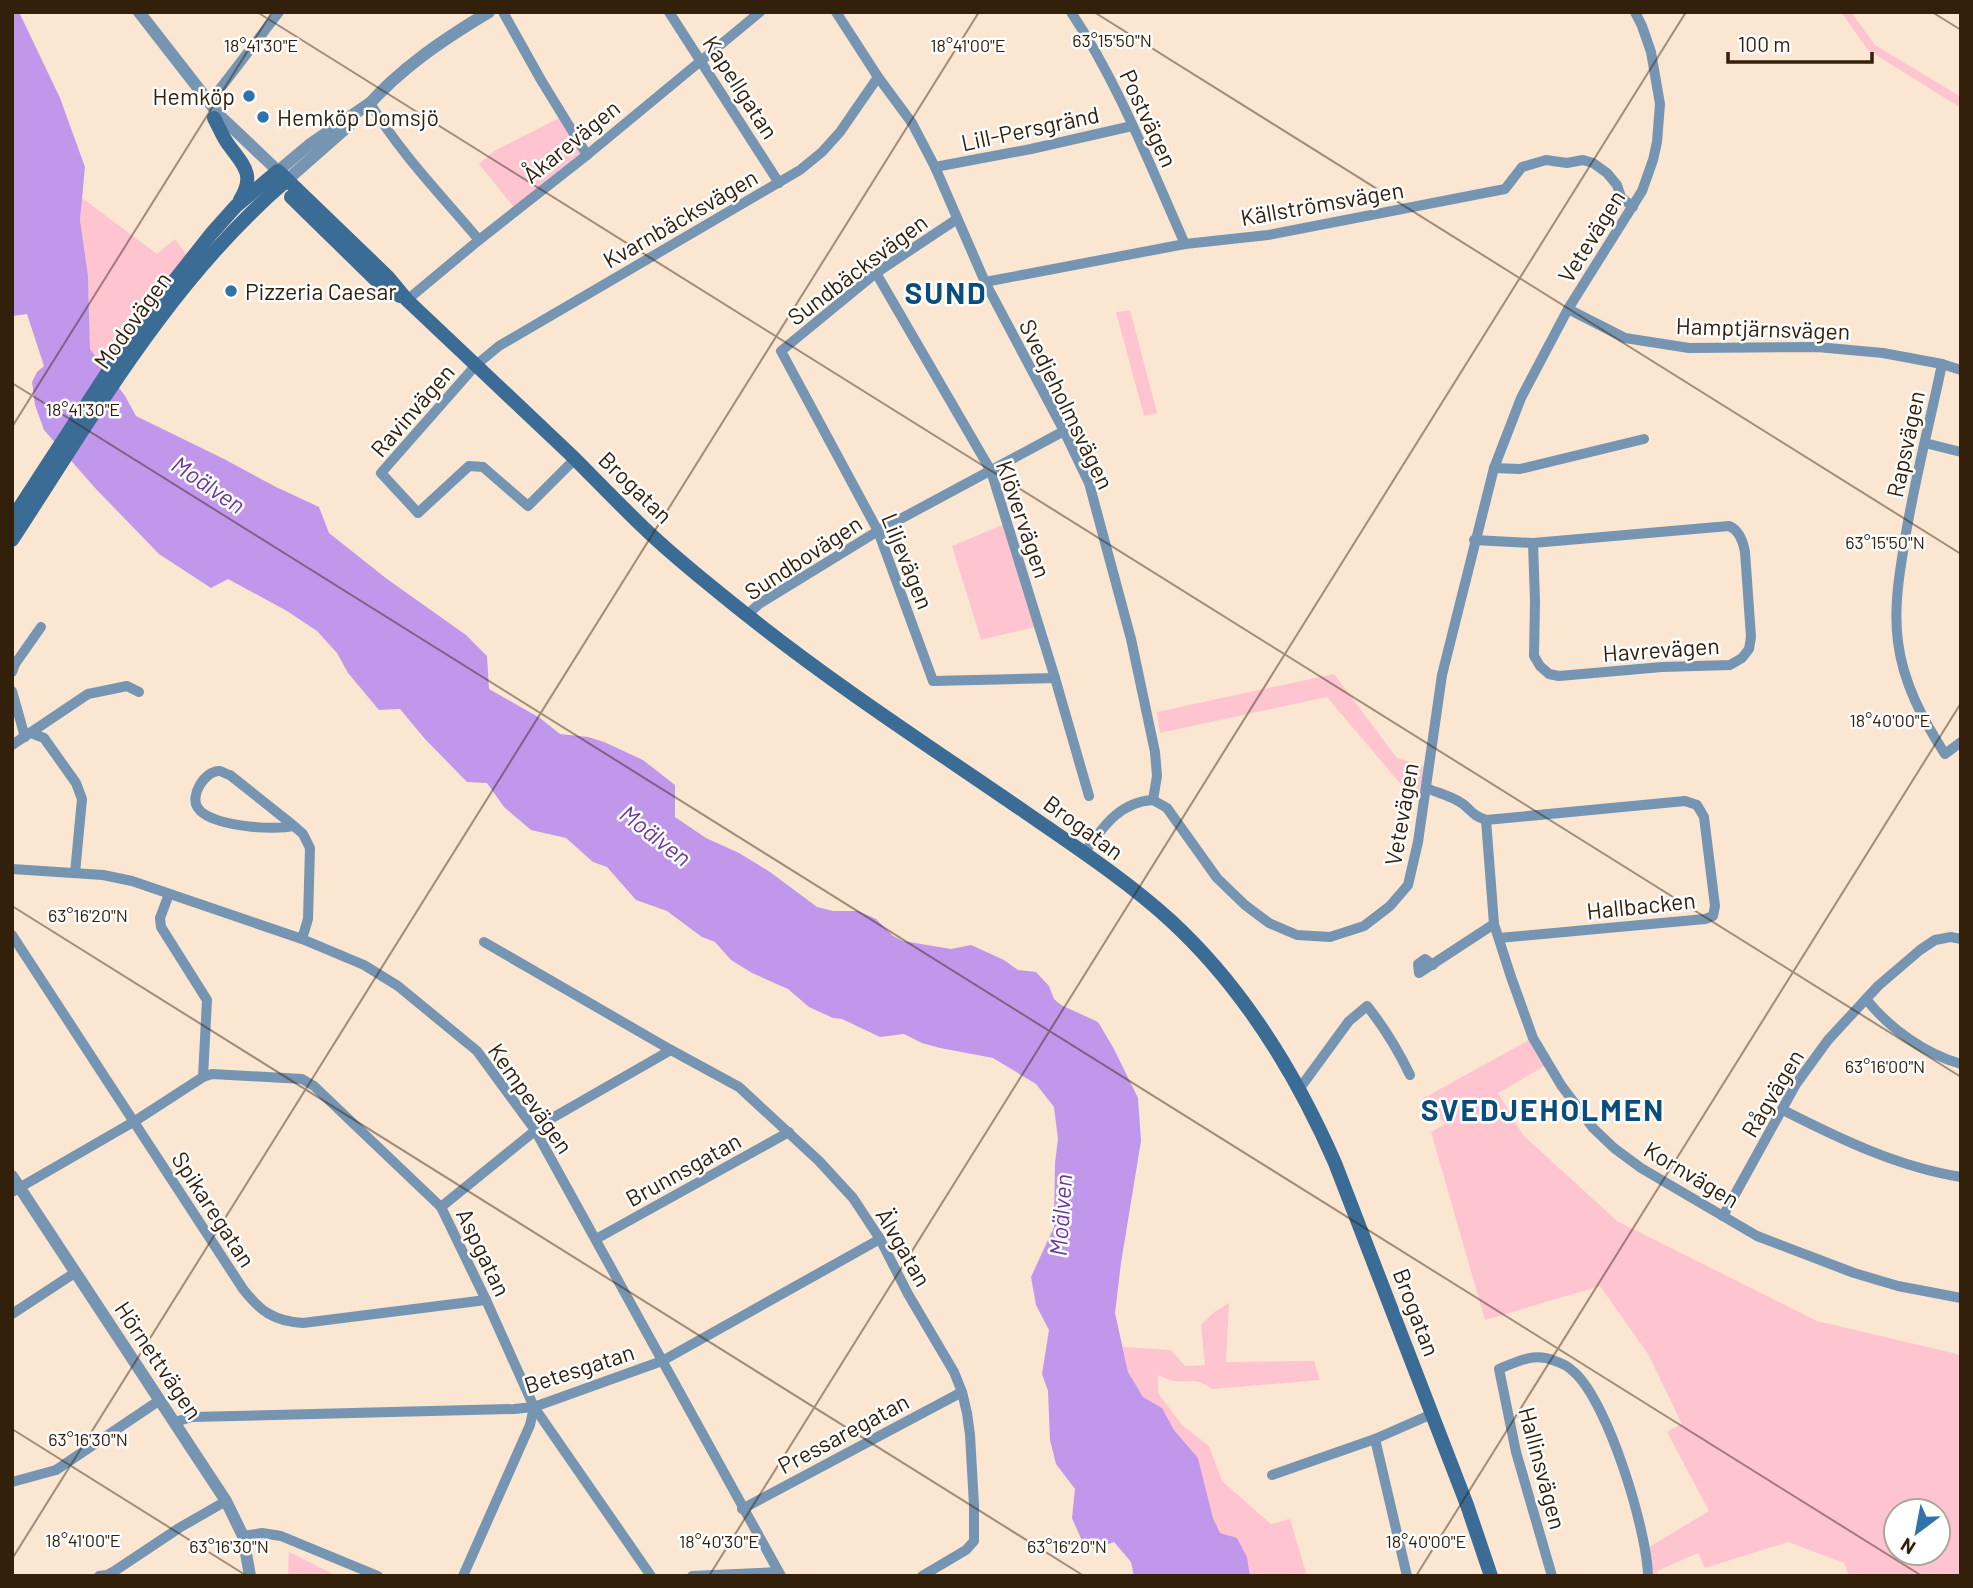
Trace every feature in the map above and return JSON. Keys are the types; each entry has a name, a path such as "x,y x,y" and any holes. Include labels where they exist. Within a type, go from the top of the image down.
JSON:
{"main road":[{"path":"214,118 248,176 246,190 236,206"},
{"name":"Modovägen","path":"12,540 48,474 190,260 236,206 279,178"},
{"name":"Modovägen","path":"125,356 279,178"},
{"name":"Brogatan","path":"279,178 388,277 407,300 575,459 645,530 747,615 830,677 1084,853 1170,920 1214,967 1252,1015 1300,1088 1335,1163 1467,1504 1491,1576"},
{"name":"Modovägen","path":"12,519 48,474"}],"street":[{"path":"139,12 209,103 279,178"},
{"path":"209,103 279,12"},
{"path":"279,178 344,131 370,103 433,47 489,12"},
{"path":"503,12 587,155"},
{"name":"Kapellgatan","path":"669,12 779,183"},
{"name":"Åkarevägen","path":"407,300 760,12"},
{"name":"Svedjeholmsvägen","path":"836,12 912,123 985,282 1089,483 1131,639 1155,752 1157,776 1153,800"},
{"name":"Postvägen","path":"1071,12 1091,42 1185,244"},
{"name":"Vetevägen","path":"1153,800 1167,808 1217,878 1245,905 1269,923 1297,935 1330,937 1364,926 1390,906 1408,885 1418,842 1442,675 1493,468 1521,398 1568,309 1642,191 1653,160 1660,104 1651,52 1635,12"},
{"name":"Kvarnbäcksvägen","path":"476,365 499,346 800,170 822,152 840,132 878,76"},
{"path":"209,103 214,118 279,178"},
{"path":"370,103 413,162 479,240"},
{"name":"Lill-Persgränd","path":"934,167 1132,126"},
{"name":"Källströmsvägen","path":"985,282 1185,244 1268,235 1505,189 1522,167 1546,160 1567,163 1583,160 1593,163 1607,173 1617,185 1621,197 1633,207"},
{"name":"Sundbäcksvägen","path":"781,351 876,273 957,219"},
{"name":"Klövervägen","path":"876,273 990,471 1089,796"},
{"name":"Hamptjärnsvägen","path":"1568,309 1625,338 1689,348 1817,347 1883,353 1961,370"},
{"name":"Liljevägen","path":"781,351 878,531 933,681 1055,678"},
{"name":"Rapsvägen","path":"1942,364 1907,526 1896,622 1903,666 1926,724 1945,754 1961,742"},
{"name":"Ravinvägen","path":"476,365 381,473 418,513 469,466 483,467 528,506 575,459"},
{"name":"Sundbovägen","path":"747,615 759,604 878,531 1064,431"},
{"path":"1493,468 1520,469 1644,439"},
{"path":"1925,443 1961,452"},
{"name":"Havrevägen","path":"1474,540 1533,543 1729,526 1735,528 1743,541 1745,552 1751,637 1749,649 1742,659 1730,665 1662,667 1559,676 1549,674 1534,656 1533,543"},
{"path":"12,673 15,664 41,627"},
{"path":"12,745 88,694 127,686 139,692"},
{"path":"12,691 28,735"},
{"path":"28,735 44,738 76,783 82,799 75,873"},
{"path":"294,826 283,828 212,819 197,808 194,799 196,790 206,777 214,772 230,775 294,826 303,834 310,848 308,919 302,939"},
{"path":"1426,788 1449,796 1464,805 1474,816 1486,820"},
{"path":"1084,853 1122,809 1139,801 1153,800"},
{"name":"Hallbacken","path":"1486,820 1685,801 1697,805 1704,817 1715,906 1713,916 1705,919 1499,938"},
{"name":"Kornvägen","path":"1486,820 1494,923 1533,1038 1561,1085 1593,1128 1641,1168 1757,1236 1854,1273 1898,1286 1961,1298"},
{"name":"Kempevägen","path":"12,869 103,875 132,881 302,939 364,965 398,986 477,1051 535,1130 779,1574"},
{"path":"15,1185 135,1121 203,1077 207,1000 161,927 160,918 169,894"},
{"path":"1433,965 1494,923"},
{"name":"Spikaregatan","path":"12,935 256,1305 284,1321 303,1323 486,1300"},
{"name":"Rågvägen","path":"1723,1216 1796,1084 1828,1040 1889,977 1920,950 1935,940 1951,937 1961,939"},
{"name":"Älvgatan","path":"484,942 671,1051 739,1087 844,1187 880,1239 962,1392 970,1435 975,1507 974,1541 967,1550 922,1576"},
{"path":"1867,999 1906,1036 1938,1055 1961,1064"},
{"path":"1300,1088 1349,1021 1367,1006 1400,1053 1410,1075"},
{"path":"441,1207 547,1121 671,1051"},
{"name":"Aspgatan","path":"203,1077 212,1074 302,1079 316,1087 441,1207 534,1407 651,1576"},
{"path":"1783,1110 1829,1134 1895,1160 1961,1177"},
{"name":"Brunnsgatan","path":"596,1240 789,1132"},
{"name":"Hörnettvägen","path":"15,1185 76,1272 226,1501 243,1536 250,1576"},
{"name":"Betesgatan","path":"176,1422 192,1417 534,1407 662,1361 880,1239"},
{"path":"12,1314 76,1272"},
{"name":"Hallinsvägen","path":"1552,1576 1516,1452 1499,1369 1527,1358 1538,1357 1554,1360 1575,1373 1603,1416 1619,1454 1646,1549 1648,1576"},
{"name":"Pressaregatan","path":"742,1508 962,1392"},
{"path":"12,1482 56,1470 160,1400"},
{"path":"463,1576 530,1425 534,1407"},
{"path":"1272,1475 1375,1438 1432,1414"},
{"path":"1375,1438 1407,1576"},
{"path":"104,1575 226,1501"},
{"path":"243,1536 262,1533 281,1536 378,1576"},
{"path":"692,1576 779,1574"}],"shaded area":[{"path":"1841,12 1851,12 1875,45 1961,97 1961,108 1868,50"},
{"path":"563,116 587,155 516,210 479,164 494,151"},
{"path":"82,198 157,254 175,239 190,260 107,372 90,349 88,276 80,220"},
{"path":"1130,310 1157,413 1144,416 1116,312"},
{"path":"1007,523 1039,626 981,640 952,546"},
{"path":"1334,674 1397,758 1424,766 1422,790 1408,793 1327,697 1160,733 1157,712"},
{"path":"1533,1038 1548,1064 1498,1093 1523,1135 1617,1221 1817,1321 1961,1355 1961,1576 1849,1576 1844,1563 1788,1542 1705,1568 1698,1553 1657,1571 1658,1576 1648,1576 1646,1549 1709,1511 1667,1432 1682,1424 1648,1354 1600,1286 1485,1320 1431,1132 1445,1124 1422,1099"},
{"path":"1229,1303 1226,1362 1314,1361 1320,1380 1212,1389 1198,1382 1174,1381 1158,1375 1158,1393 1182,1425 1209,1446 1222,1481 1271,1524 1290,1519 1307,1576 1250,1576 1247,1557 1220,1533 1213,1518 1198,1458 1174,1430 1162,1408 1143,1397 1128,1372 1123,1347 1171,1350 1185,1366 1205,1365 1201,1325"},
{"path":"289,1552 337,1576 288,1576"}],"water":[{"name":"Moälven","path":"12,12 19,12 60,98 85,167 80,220 88,276 90,349 125,396 136,416 319,507 329,533 387,579 466,635 487,656 489,689 540,718 560,734 604,742 643,760 675,785 675,817 706,838 739,853 770,872 817,907 833,911 858,911 876,919 893,936 903,941 951,949 971,945 1004,960 1018,970 1036,972 1061,1005 1098,1022 1138,1098 1141,1141 1115,1313 1128,1372 1143,1397 1162,1408 1174,1430 1198,1458 1213,1518 1220,1533 1237,1538 1247,1557 1250,1576 1134,1576 1131,1562 1114,1542 1095,1549 1083,1543 1072,1518 1075,1489 1056,1464 1050,1440 1048,1391 1042,1374 1049,1330 1036,1305 1031,1277 1054,1227 1058,1139 1054,1107 1036,1084 993,1058 940,1048 904,1034 880,1037 809,1007 788,989 731,960 715,942 702,937 667,911 636,900 607,867 593,862 566,838 531,830 504,807 487,783 467,782 400,709 379,710 348,673 337,653 317,631 287,611 228,579 211,588 159,554 44,430 35,405 32,382 44,366 27,314 13,316 12,313"}],"place":[{"name":"Hemköp","path":"249,96"},
{"name":"Hemköp Domsjö","path":"263,117"},
{"name":"Pizzeria Caesar","path":"231,291"}],"district":[{"name":"SUND","path":"946,292"},
{"name":"SVEDJEHOLMEN","path":"1543,1109"}]}
